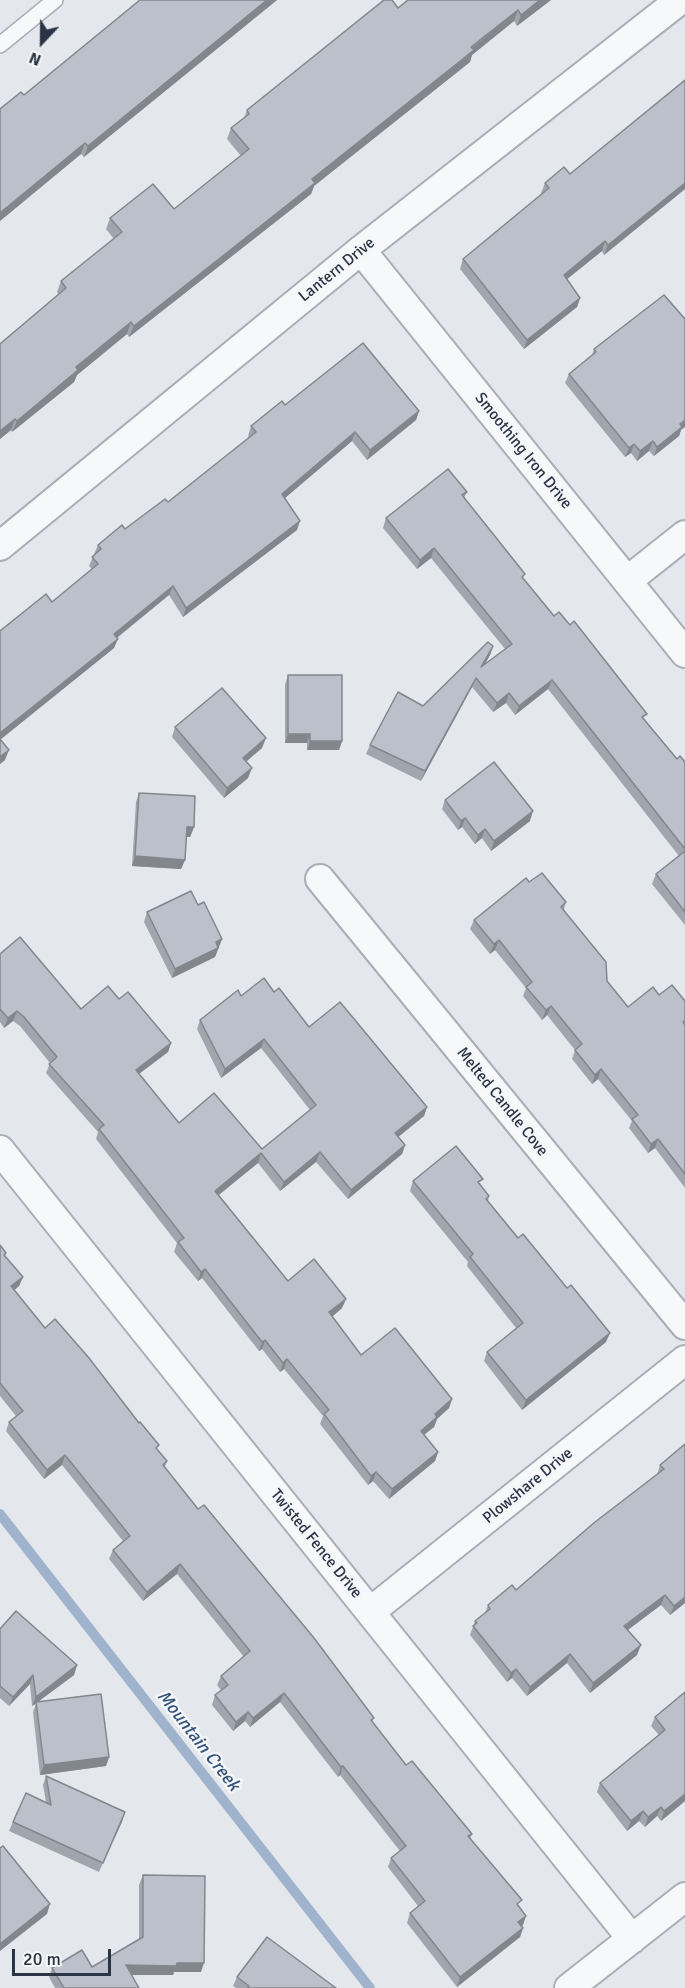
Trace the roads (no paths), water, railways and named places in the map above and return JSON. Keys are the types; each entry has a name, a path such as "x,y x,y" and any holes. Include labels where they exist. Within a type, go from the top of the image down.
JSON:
{"street":[{"name":"Lantern Drive","path":"0,546 361,250 680,0"},
{"name":"Smoothing Iron Drive","path":"361,250 685,653"},
{"path":"627,581 685,535"},
{"name":"Melted Candle Cove","path":"320,879 685,1324"},
{"name":"Twisted Fence Drive","path":"0,1150 632,1939"},
{"name":"Plowshare Drive","path":"370,1612 685,1360"},
{"path":"569,1988 685,1897"}],"lane":[{"path":"0,45 55,0"}],"waterway":[{"name":"Mountain Creek","path":"0,1514 370,1988"}]}
